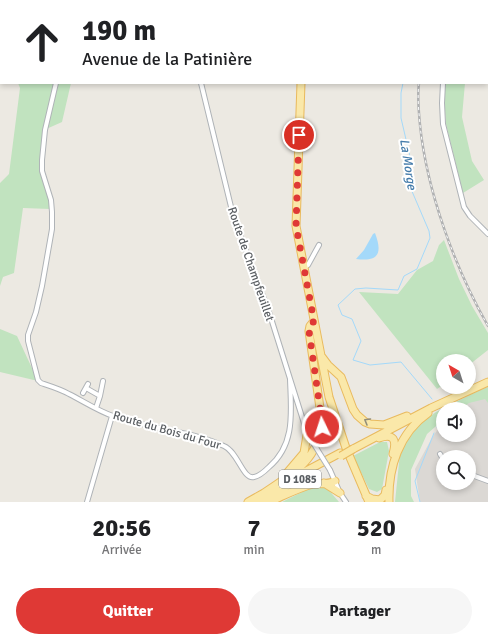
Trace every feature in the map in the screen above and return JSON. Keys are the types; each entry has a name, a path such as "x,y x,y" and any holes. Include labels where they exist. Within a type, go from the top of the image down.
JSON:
{"main road":[{"path":"301,84 296,226 303,268 329,397 346,451 368,499 380,500 385,495 387,477 395,443 393,438 386,436 346,451"},
{"path":"259,498 290,475 309,458 320,436 322,427 321,415 309,331 310,326 314,321"},
{"path":"320,352 328,365 341,377 353,409 361,418 370,424 384,425 416,412"},
{"path":"326,379 329,375 338,373"},
{"name":"D 1085","path":"346,451 488,381"},
{"name":"D 1085","path":"476,385 488,381"},
{"name":"D 1085","path":"248,502 259,498 416,412 454,394"},
{"path":"389,502 390,480 393,465 397,451 406,434 422,417 453,398"},
{"path":"273,487 301,457 310,438"},
{"path":"269,502 311,485 324,483 330,484 335,482"},
{"path":"324,483 340,493"}],"street":[{"name":"Route du Bois du Four","path":"56,84 45,130 42,166 52,212 52,229 42,286 36,312 28,335 28,341 38,380 41,383 67,393 112,416 193,436 215,442 226,447 234,454 245,474 253,478 266,471 272,465 282,453 288,441 291,417 290,379"},
{"name":"Route de Champfeuillet","path":"201,84 233,215 270,315 310,438 330,470 340,493 346,502"},
{"path":"443,84 443,124 463,202 470,216 488,234"},
{"path":"303,268 308,264 320,245"},
{"path":"96,408 103,381"},
{"path":"83,393 88,384"},
{"path":"86,388 100,396"},
{"path":"87,502 112,416"},
{"path":"476,477 488,481"}],"shaded area":[{"path":"488,387 488,502 420,502 415,469 436,432 436,442 476,442 476,402 458,402 463,395 476,394 476,391"}],"green space":[{"path":"18,84 71,84 62,122 44,130 44,170 50,209 23,208 14,273 3,277 0,286 0,183 9,174 20,88"},
{"path":"443,84 465,84 462,117 472,161 484,180 463,193 446,124"},
{"path":"444,240 459,279 472,306 488,333 488,350 476,359 476,354 436,354 436,388 359,292 398,294 417,270 433,261 439,245"},
{"path":"0,329 17,336 38,381 0,372"},
{"path":"488,387 488,403 485,399 473,402 456,402 472,394 476,394 476,392"},
{"path":"436,412 436,426 427,434 411,470 411,496 414,502 395,502 400,453 414,428"},
{"path":"380,442 387,442 389,451 382,489 377,492 369,489 353,456"},
{"path":"314,486 327,488 339,502 282,502"}],"water":[{"path":"375,233 378,246 377,255 374,258 369,259 356,259 364,250"}],"waterway":[{"name":"La Morge","path":"403,84 401,93 401,118 411,161 411,189 429,231 430,238 417,269 404,276 398,290 366,288 355,289 338,305 342,315 352,319 361,341 353,360 370,365 401,362 432,399"},
{"name":"La Morge","path":"420,502 415,481 434,433"}],"railway":[{"path":"419,84 420,125 429,177 436,203 444,229 464,280 488,326"}],"route":[{"path":"299,135 296,226 314,321 310,326 309,331 317,381 322,427"}]}
